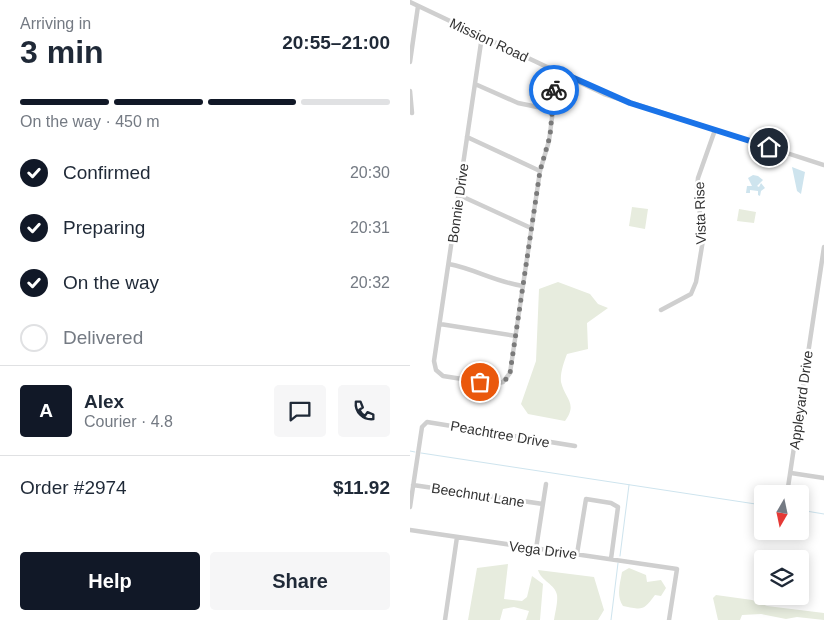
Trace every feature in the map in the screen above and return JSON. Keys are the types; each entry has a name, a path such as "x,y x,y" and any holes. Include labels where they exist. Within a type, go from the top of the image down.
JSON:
{"street":[{"name":"Mission Road","path":"410,2 616,98 824,165"},
{"path":"410,62 418,6"},
{"name":"Bonnie Drive","path":"482,36 434,361 436,370 441,375 449,377 494,384 503,382 510,373 516,336"},
{"path":"440,324 516,336 540,171 549,141 558,71"},
{"path":"475,84 518,103 552,110"},
{"path":"410,91 412,113"},
{"name":"Vista Rise","path":"662,310 691,294 696,282 703,240 697,188 698,178 715,130"},
{"path":"467,137 540,171"},
{"path":"459,195 531,228"},
{"name":"Appleyard Drive","path":"788,485 824,247"},
{"path":"449,264 476,271 503,283 523,286"},
{"name":"Peachtree Drive","path":"413,485 422,427 425,422 575,446"},
{"path":"790,473 824,478"},
{"path":"536,549 546,484"},
{"path":"410,507 413,485"},
{"name":"Beechnut Lane","path":"413,485 543,504"},
{"path":"577,554 586,499 618,506 611,559"},
{"name":"Vega Drive","path":"410,530 677,569 669,620"},
{"path":"445,620 457,537"}],"shaded area":[{"path":"632,207 648,209 645,229 629,226"},
{"path":"739,209 756,212 754,223 737,221"},
{"path":"558,282 590,294 598,304 608,308 587,323 588,349 567,354 562,368 561,382 571,405 569,415 565,421 528,414 521,404 536,361 539,289"},
{"path":"508,564 504,599 522,601 527,597 532,576 543,584 540,620 526,620 529,611 514,607 503,609 500,620 468,620 477,568"},
{"path":"629,568 646,575 647,582 661,580 666,588 661,596 655,595 642,608 623,606 619,594 622,572"},
{"path":"538,570 594,577 604,610 598,620 554,620 557,604 556,591 542,577"},
{"path":"716,595 752,600 754,601 754,605 824,613 824,620 797,617 786,619 761,614 742,615 740,620 718,620 713,598"}],"water":[{"path":"792,167 805,172 801,194 797,191"},
{"path":"753,175 763,180 757,186 759,187 761,183 765,188 761,191 760,196 758,191 750,190 750,193 746,193 747,186 752,186 748,178"}],"waterway":[{"path":"410,451 415,452"},
{"path":"421,453 754,504"},
{"path":"620,556 629,485"},
{"path":"809,512 824,514"},
{"path":"611,620 618,563"}],"way so far":[{"path":"480,382 500,383 506,380 510,373 540,171 550,136 554,90"}],"route":[{"path":"554,90 558,71 604,94 769,147"}]}
